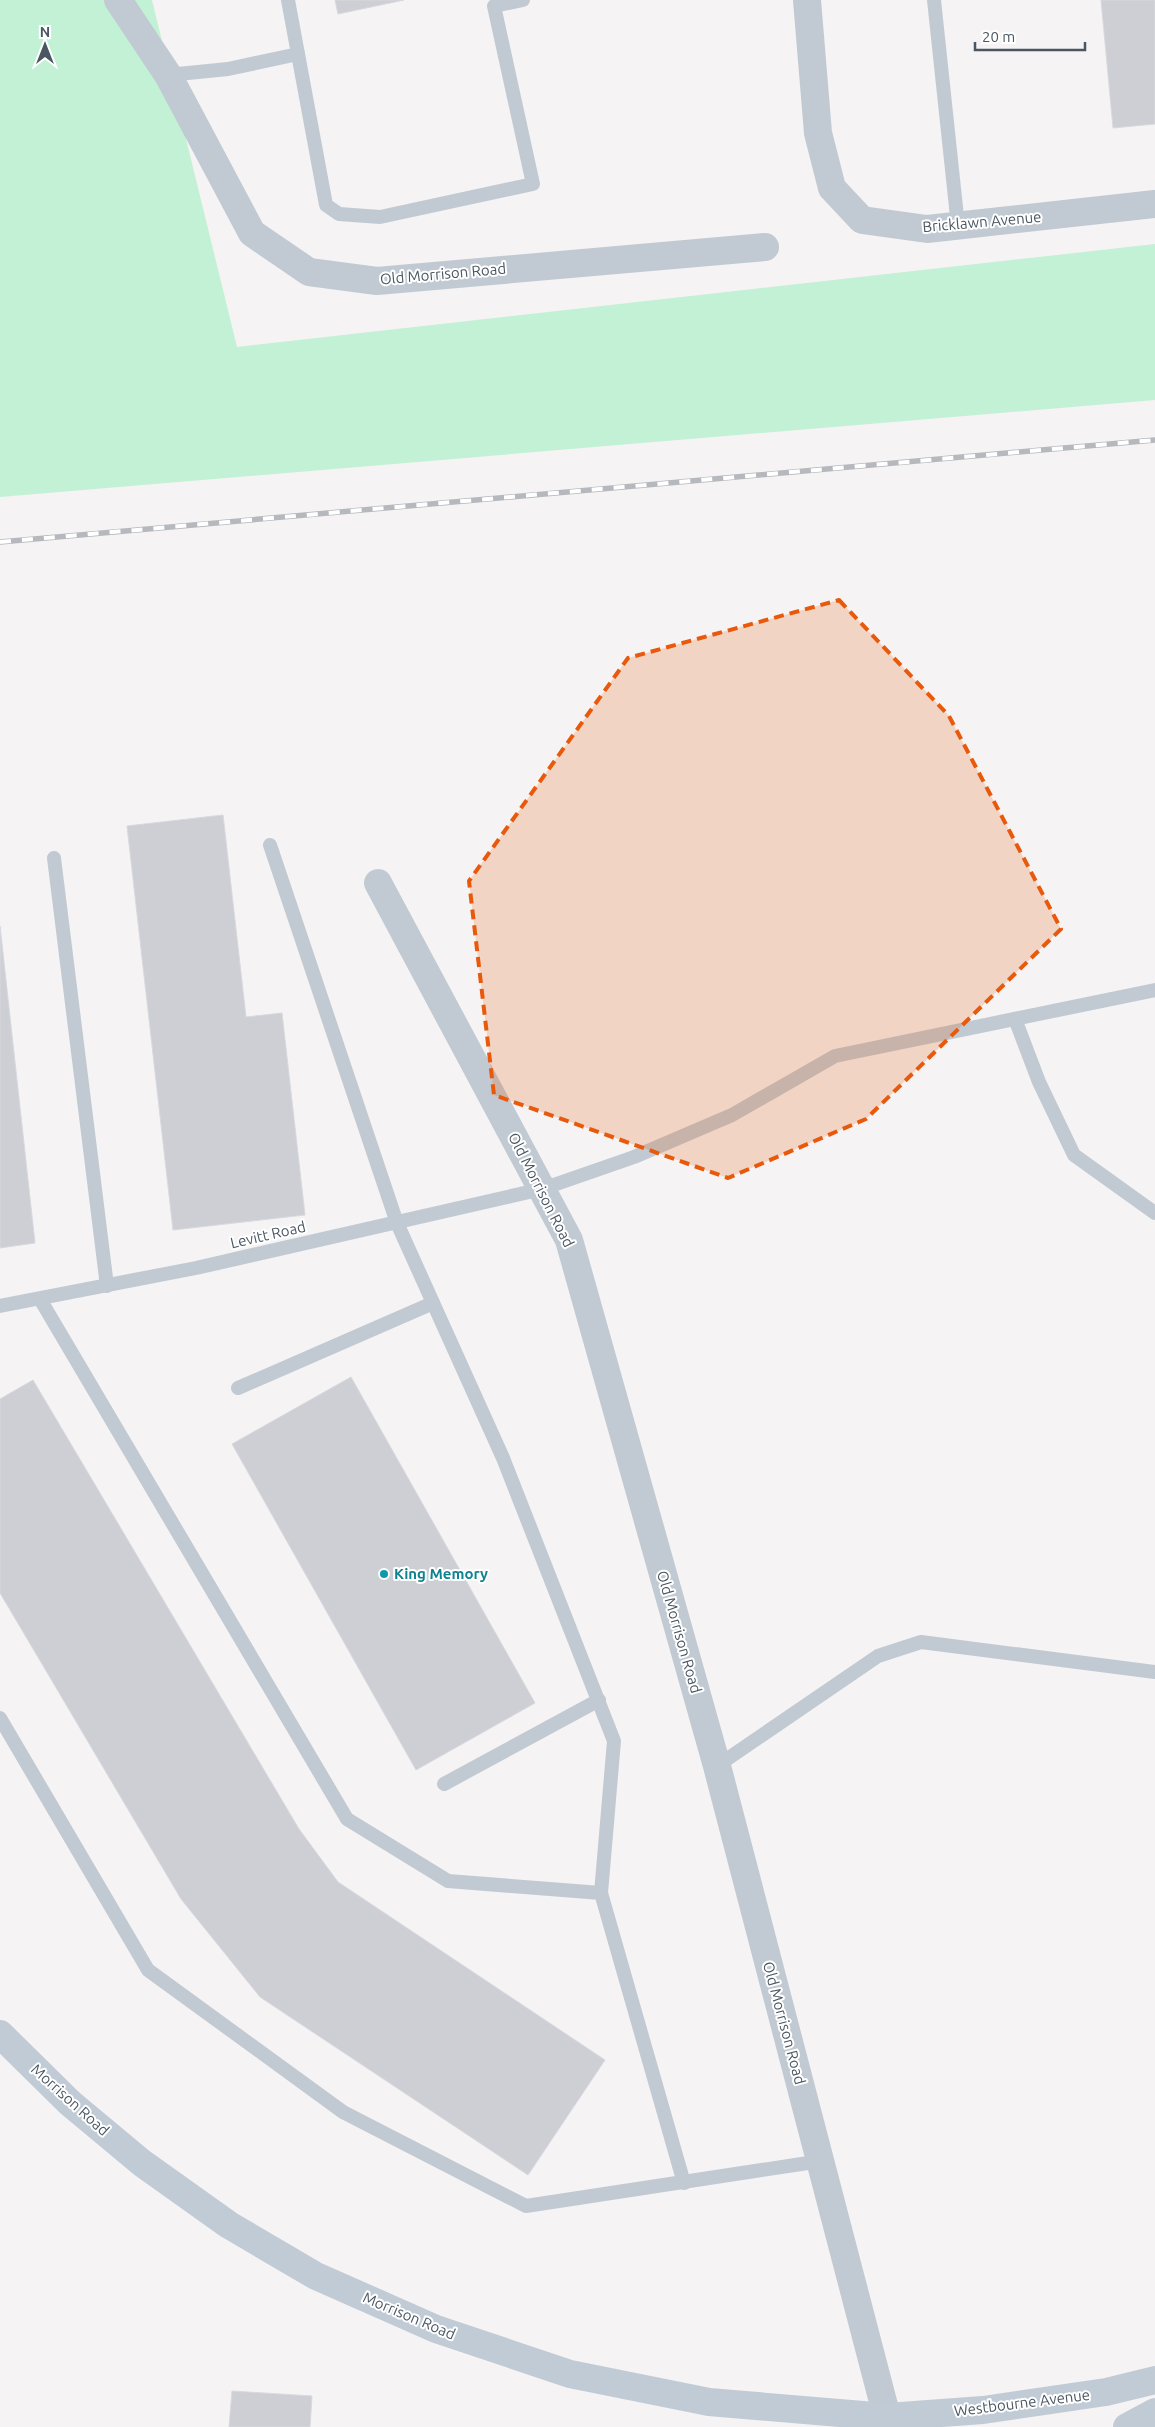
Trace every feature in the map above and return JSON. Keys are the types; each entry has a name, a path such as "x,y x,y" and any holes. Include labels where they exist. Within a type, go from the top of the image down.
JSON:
{"street":[{"name":"Old Morrison Road","path":"118,0 168,75 252,233 309,272 377,280 765,247"},
{"name":"Bricklawn Avenue","path":"807,0 818,133 832,188 862,220 926,229 1155,204"},
{"name":"Old Morrison Road","path":"378,883 569,1240 717,1766 888,2422"},
{"name":"Morrison Road","path":"0,2034 70,2103 142,2163 229,2225 316,2276 436,2329 570,2374 637,2388 709,2402 888,2422"},
{"name":"Westbourne Avenue","path":"888,2422 1106,2392 1155,2380"},
{"path":"1127,2427 1155,2412"}],"lane":[{"path":"288,0 326,205 339,214 380,217 534,184 494,6 523,0"},
{"path":"934,0 958,226"},
{"path":"168,75 228,69 298,54"},
{"path":"270,844 397,1223 504,1458 614,1741 601,1893 684,2183"},
{"path":"54,858 107,1286"},
{"name":"Levitt Road","path":"0,1306 107,1286 397,1223 542,1189 634,1157 732,1115 835,1056 1155,990"},
{"path":"1015,1019 1039,1082 1074,1154 1155,1213"},
{"path":"40,1299 346,1819 448,1881 601,1893"},
{"path":"238,1388 433,1303"},
{"path":"717,1766 878,1656 921,1642 1155,1672"},
{"path":"444,1784 599,1700"},
{"path":"0,1718 148,1970 343,2112 526,2206 821,2161"}],"highlighted area":[{"path":"839,600 949,716 1061,929 866,1119 728,1178 494,1095 469,881 628,658"}],"green space":[{"path":"0,0 152,0 237,347 1155,244 1155,400 0,497"}],"building":[{"path":"335,0 404,0 338,14"},
{"path":"1101,0 1155,0 1155,124 1113,128"},
{"path":"223,815 246,1017 282,1013 305,1215 173,1230 127,826"},
{"path":"0,926 35,1243 0,1248"},
{"name":"King Memory","path":"351,1377 535,1703 416,1770 232,1444"},
{"path":"33,1380 299,1829 338,1882 605,2060 528,2175 260,1997 181,1899 0,1593 0,1399"},
{"path":"232,2391 312,2396 310,2427 229,2427"}],"railway":[{"path":"0,542 1155,440"}],"place":[{"name":"King Memory","path":"384,1574"}]}
